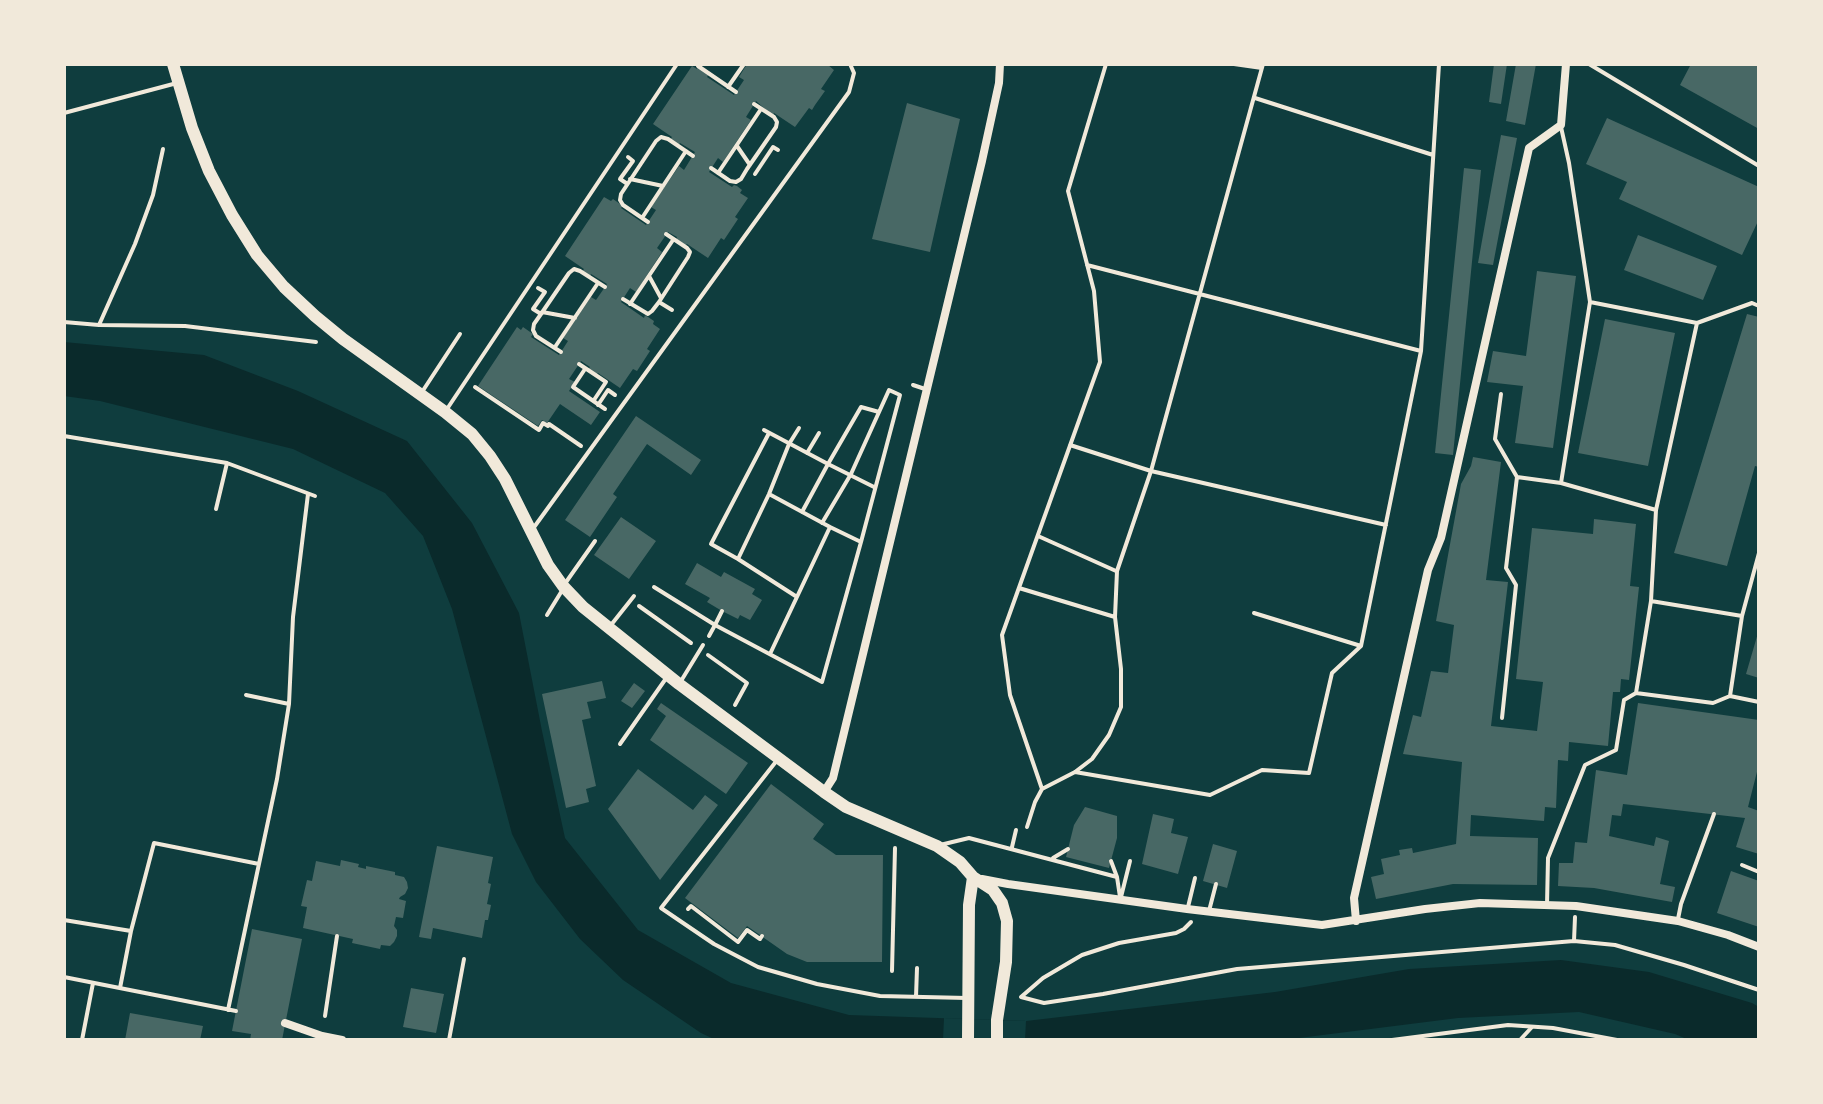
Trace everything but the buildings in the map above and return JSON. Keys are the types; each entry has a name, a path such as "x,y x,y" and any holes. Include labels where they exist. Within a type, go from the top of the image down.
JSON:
{"main road":[{"path":"173,64 192,128 209,171 257,255 284,287 315,316 472,434 505,479 548,565 583,607 674,680 824,792 846,807 937,846 993,890 1002,903 1007,921 1006,962 997,1040"},
{"path":"179,82 183,64"},
{"path":"968,1040 969,905 973,877"}],"street":[{"path":"824,792 833,778 982,161 999,83 1000,64"},
{"path":"1356,921 1354,898 1428,570 1441,538 1529,148 1561,125 1568,66"},
{"path":"973,877 1191,912 1209,911 1322,925 1480,903 1576,906 1678,921 1759,947"},
{"path":"285,1023 342,1040"}],"lane":[{"path":"445,412 677,64"},
{"path":"531,532 849,92 854,73 850,64"},
{"path":"1589,64 1759,166"},
{"path":"64,113 179,82"},
{"path":"1561,125 1590,302 1561,483"},
{"path":"1590,302 1697,323 1752,303 1759,306"},
{"path":"1636,693 1651,601 1656,510 1697,323"},
{"path":"421,394 460,334"},
{"path":"913,385 927,389"},
{"path":"1501,394 1495,439 1517,477 1506,568 1516,585 1502,718"},
{"path":"1517,477 1561,483 1656,510"},
{"path":"547,615 595,541"},
{"path":"1730,696 1742,616 1759,553"},
{"path":"609,628 634,596"},
{"path":"1651,601 1742,616"},
{"path":"620,744 703,645"},
{"path":"1547,905 1548,858 1585,765 1616,750 1624,700 1636,693 1713,703 1730,696 1759,702"},
{"path":"778,758 661,908 714,944 758,967 817,984 880,996 969,998"},
{"path":"1678,921 1681,904 1714,814"},
{"path":"1012,848 1016,830"},
{"path":"937,846 969,838 1117,877"},
{"path":"1052,859 1068,849"},
{"path":"1111,861 1120,900"},
{"path":"1120,900 1130,861"},
{"path":"1742,865 1759,872"},
{"path":"1191,912 1195,878"},
{"path":"1209,911 1216,884"},
{"path":"449,1040 464,959"},
{"path":"916,997 917,968"}],"path":[{"path":"699,64 736,92"},
{"path":"728,87 744,64"},
{"path":"1042,789 1010,695 1002,635 1100,362 1094,291 1068,191 1106,64"},
{"path":"1025,833 1042,789 1075,772 1092,759 1109,735 1121,707 1121,669 1115,617 1117,571 1151,471 1262,66 1234,64"},
{"path":"1075,772 1210,795 1262,770 1309,773 1332,673 1361,646 1421,351 1439,64"},
{"path":"1255,98 1433,155"},
{"path":"711,168 730,181 741,179 776,127 774,117 754,104"},
{"path":"718,173 761,109"},
{"path":"648,222 620,200 656,141 661,137 668,139 693,156"},
{"path":"737,146 757,176 773,147 778,150"},
{"path":"99,325 135,244 163,149"},
{"path":"642,218 686,151"},
{"path":"626,156 633,161 620,179 663,186"},
{"path":"623,299 648,314 660,300 690,252 666,234"},
{"path":"630,304 673,239"},
{"path":"1087,265 1421,351"},
{"path":"561,352 536,336 534,324 574,269 605,287"},
{"path":"649,276 660,300 672,310"},
{"path":"555,348 598,283"},
{"path":"538,288 545,292 533,309 575,318"},
{"path":"64,322 185,326 316,342"},
{"path":"579,364 606,382 596,403"},
{"path":"585,369 573,387 605,409"},
{"path":"473,386 539,430 543,423 549,424 582,447"},
{"path":"596,403 608,390 619,398"},
{"path":"654,587 715,625 822,682 900,395 889,390 851,474 822,523"},
{"path":"802,512 861,407 879,412"},
{"path":"738,559 799,428"},
{"path":"797,597 711,544 766,432 874,487"},
{"path":"807,453 819,433"},
{"path":"64,436 227,463 315,496"},
{"path":"1070,445 1151,471 1386,525"},
{"path":"216,509 227,463"},
{"path":"228,1010 277,779 289,704 293,617 308,494"},
{"path":"769,494 861,542"},
{"path":"770,654 830,527"},
{"path":"1038,536 1117,571"},
{"path":"1019,588 1115,617"},
{"path":"703,645 722,611"},
{"path":"1254,613 1361,646"},
{"path":"246,695 289,704"},
{"path":"120,988 154,843 259,864"},
{"path":"892,971 895,848"},
{"path":"688,909 691,906 738,942 747,930 760,939 762,936"},
{"path":"1574,941 1576,906"},
{"path":"1191,912 1184,929 1119,943 1082,955 1043,978 1021,997 1044,1003 1237,969 1574,941 1615,945 1759,990"},
{"path":"64,920 131,931"},
{"path":"325,1016 337,936"},
{"path":"64,977 236,1011"},
{"path":"82,1040 93,982"},
{"path":"1392,1040 1508,1025 1584,1033 1617,1040"},
{"path":"1520,1040 1532,1027"}],"water":[{"path":"64,342 204,355 298,391 407,441 472,523 519,613 565,838 638,930 731,983 849,1015 1026,1021 1275,992 1409,969 1561,960 1649,972 1752,1003 1759,1007 1759,1040 1689,1040 1579,1012 1458,1018 1283,1040 716,1040 623,980 580,939 536,882 512,834 452,609 423,536 385,493 293,449 100,401 64,396"}],"pier":[{"path":"944,1018 1026,1021 1025,1040 943,1040"}]}
